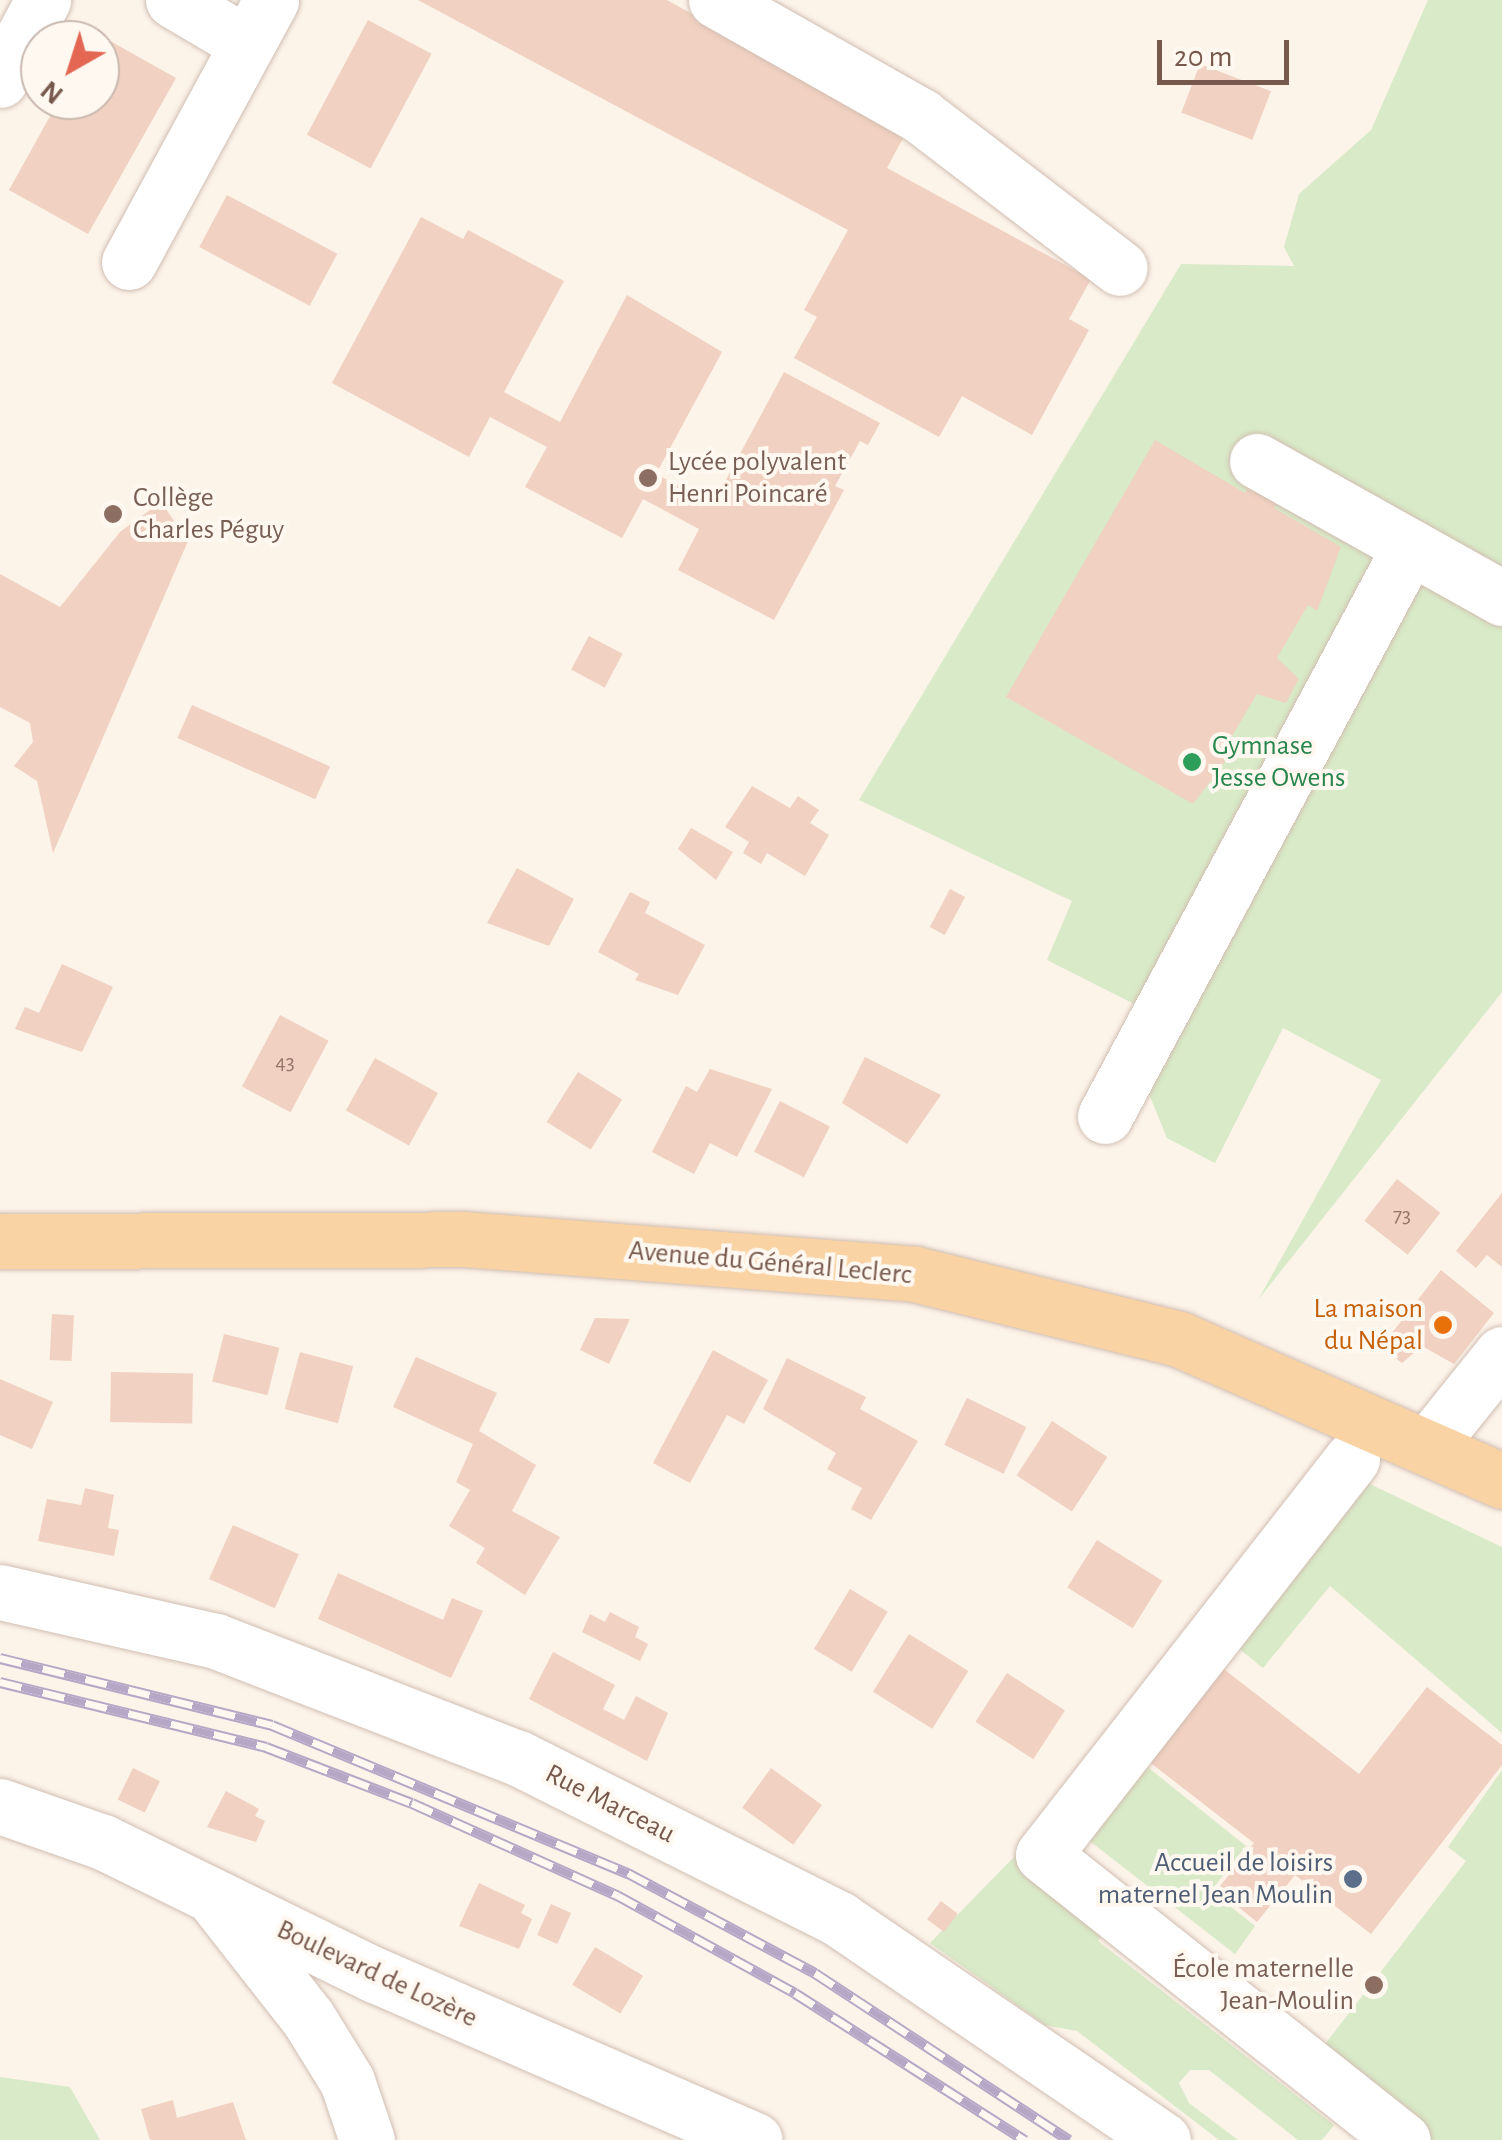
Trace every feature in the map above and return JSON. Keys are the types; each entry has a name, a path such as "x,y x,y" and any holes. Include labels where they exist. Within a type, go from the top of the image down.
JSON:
{"main road":[{"name":"Avenue du Général Leclerc","path":"0,1241 464,1239 856,1265 1168,1335 1428,1446 1502,1482"}],"street":[{"path":"0,80 43,0"},
{"path":"129,262 259,22 173,0"},
{"path":"716,0 921,116 1120,268"},
{"path":"1257,460 1502,598"},
{"path":"1106,1116 1278,836 1410,546"},
{"path":"1428,1446 1502,1354"},
{"path":"1352,1459 1043,1855 1404,2140"},
{"name":"Rue Marceau","path":"0,1592 216,1640 518,1758 838,1919 1162,2140"},
{"name":"Boulevard de Lozère","path":"0,1806 103,1842 479,2022 755,2140"},
{"path":"213,1895 308,2018 346,2081 368,2140"}],"green space":[{"name":"Gymnase Jesse Owens","path":"1428,0 1502,0 1502,992 1258,1300 1381,1080 1283,1028 1215,1163 1167,1138 1147,1089 1138,1006 1047,960 1072,901 859,800 1181,264 1294,266 1284,247 1299,194 1371,130"},
{"path":"1351,1475 1502,1547 1502,1733 1330,1586 1263,1668 1228,1640"},
{"path":"1130,1753 1246,1846 1211,1891 1255,1926 1235,1954 1073,1828"},
{"path":"1502,1770 1502,2140 1424,2140 1316,2056 1466,1861 1448,1847"},
{"path":"1016,1855 1105,1930 1098,1941 1334,2125 1322,2140 1298,2140 1209,2070 1190,2070 1179,2083 1189,2103 1238,2140 1219,2140 1077,2031 1045,2025 930,1943"},
{"path":"0,2077 70,2087 100,2140 0,2140"}],"building":[{"path":"418,0 667,0 883,119 910,125 887,168 1091,279 1069,319 1089,330 1032,435 962,396 939,437 794,358 817,317 804,310 848,230"},
{"path":"368,20 432,54 371,169 307,135"},
{"path":"120,46 176,78 88,234 9,190 48,120 120,120"},
{"path":"1200,64 1271,91 1252,140 1181,113"},
{"path":"227,195 337,254 310,306 199,247"},
{"path":"421,217 463,239 468,230 564,281 504,392 560,422 627,295 722,352 656,474 713,504 784,372 880,423 868,445 860,441 835,486 844,490 774,620 678,570 699,529 643,499 622,538 525,487 547,447 490,417 469,457 332,383"},
{"name":"Gymnase Jesse Owens","path":"1155,440 1245,493 1256,474 1285,490 1274,508 1341,547 1317,611 1308,605 1277,658 1299,679 1286,703 1257,694 1223,751 1230,755 1193,804 1006,697"},
{"path":"161,502 188,541 53,853 37,781 14,766 33,742 30,723 0,707 0,574 60,607 120,532"},
{"path":"589,636 623,654 605,687 571,670"},
{"path":"192,705 330,766 315,799 177,738"},
{"path":"752,786 790,808 798,796 819,810 810,823 829,835 805,876 767,853 761,864 743,853 749,842 725,827"},
{"path":"691,828 733,852 716,880 678,849"},
{"path":"517,868 574,899 549,946 487,923"},
{"path":"950,889 965,897 945,935 930,927"},
{"path":"630,892 650,902 645,913 705,945 678,995 635,980 639,974 598,952"},
{"path":"62,964 113,987 82,1052 15,1029 25,1007 39,1013"},
{"path":"280,1015 329,1041 291,1112 242,1087"},
{"path":"865,1057 941,1095 907,1144 842,1103"},
{"path":"375,1058 438,1093 409,1145 346,1110"},
{"path":"710,1069 772,1089 737,1157 710,1143 694,1174 652,1152 686,1086 697,1092"},
{"path":"578,1072 622,1100 591,1150 547,1122"},
{"path":"780,1101 830,1126 804,1177 754,1152"},
{"path":"1397,1179 1440,1213 1408,1255 1364,1221"},
{"path":"1502,1193 1502,1267 1487,1255 1476,1268 1456,1251"},
{"path":"1441,1270 1494,1313 1454,1364 1422,1346 1402,1363 1381,1347"},
{"path":"52,1314 74,1315 72,1361 50,1360"},
{"path":"595,1318 630,1319 609,1364 580,1350"},
{"path":"224,1334 279,1348 267,1395 212,1382"},
{"path":"713,1350 768,1380 744,1424 727,1415 690,1483 653,1463"},
{"path":"300,1352 353,1366 338,1423 285,1409"},
{"path":"416,1357 497,1393 479,1431 536,1465 512,1511 560,1537 525,1595 476,1563 485,1548 449,1526 470,1490 456,1482 473,1444 393,1407"},
{"path":"787,1358 866,1397 860,1409 918,1441 871,1520 851,1509 862,1488 827,1469 836,1453 763,1409"},
{"path":"111,1372 193,1373 192,1423 110,1422"},
{"path":"0,1379 53,1402 32,1449 0,1435"},
{"path":"967,1398 1026,1427 1004,1474 944,1445"},
{"path":"1052,1421 1107,1457 1072,1511 1017,1476"},
{"path":"85,1488 114,1495 108,1528 119,1530 114,1556 38,1541 47,1499 81,1505"},
{"path":"233,1525 299,1554 275,1608 209,1579"},
{"path":"1097,1540 1162,1581 1133,1628 1067,1587"},
{"path":"338,1573 443,1620 452,1598 483,1611 451,1678 318,1619"},
{"path":"850,1589 888,1612 852,1672 814,1649"},
{"path":"610,1612 639,1627 635,1637 648,1644 640,1661 582,1632 590,1614 605,1622"},
{"path":"909,1634 968,1671 932,1729 873,1692"},
{"path":"553,1652 615,1685 603,1709 624,1720 636,1696 668,1713 647,1761 529,1699"},
{"path":"1216,1663 1359,1774 1427,1687 1502,1745 1502,1765 1371,1934 1295,1875 1257,1922 1217,1890 1254,1843 1143,1757"},
{"path":"1007,1673 1065,1711 1033,1759 975,1722"},
{"path":"133,1768 160,1781 145,1813 118,1799"},
{"path":"771,1768 822,1805 793,1845 742,1808"},
{"path":"226,1791 259,1809 255,1816 265,1821 256,1842 207,1827"},
{"path":"479,1883 525,1905 521,1913 532,1919 519,1949 459,1926"},
{"path":"941,1901 958,1914 944,1932 927,1919"},
{"path":"551,1904 571,1913 557,1944 537,1935"},
{"path":"595,1947 643,1976 620,2014 572,1985"},
{"path":"173,2100 177,2118 233,2102 246,2140 150,2140 141,2109"}],"railway":[{"path":"0,1658 272,1725 628,1873 815,1973 1069,2140"},
{"path":"0,1682 266,1747 412,1803 617,1895 795,1993 1025,2140"}],"place":[{"name":"Lycée polyvalent Henri Poincaré","path":"648,478"},
{"name":"Collège Charles Péguy","path":"113,514"},
{"name":"Gymnase Jesse Owens","path":"1192,762"},
{"name":"La maison du Népal","path":"1443,1325"},
{"name":"Accueil de loisirs maternel Jean Moulin","path":"1353,1879"},
{"name":"École maternelle Jean-Moulin","path":"1374,1985"}]}
